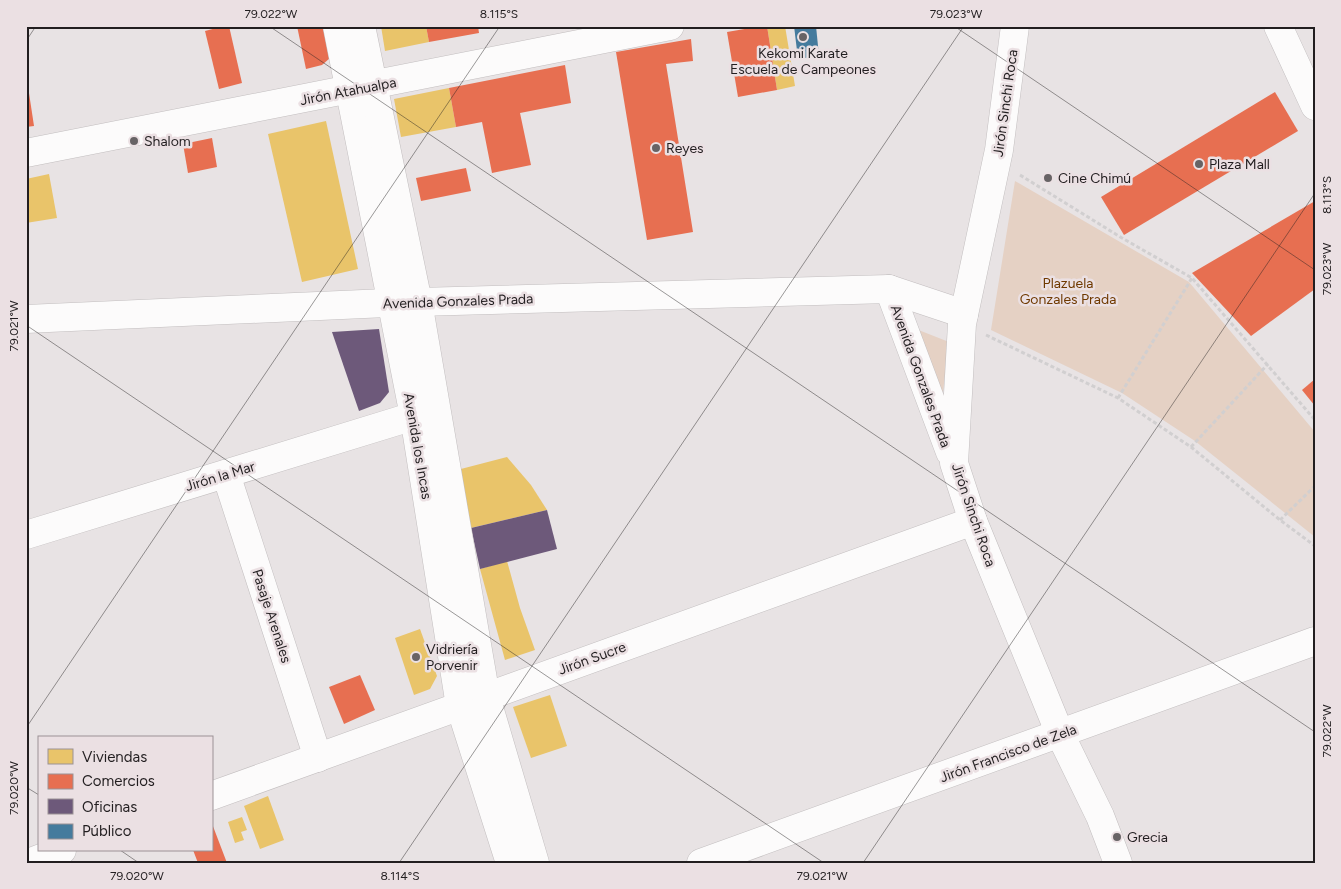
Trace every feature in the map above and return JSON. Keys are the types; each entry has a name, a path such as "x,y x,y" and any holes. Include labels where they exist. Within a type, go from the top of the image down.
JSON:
{"street":[{"name":"Avenida los Incas","path":"336,26 361,88 418,302 486,697 535,863"},
{"name":"Avenida los Incas","path":"361,26 361,88 391,302 414,416 460,706 510,863"},
{"name":"Jirón Atahualpa","path":"26,153 361,88 634,30 670,26"},
{"name":"Jirón Sinchi Roca","path":"1016,26 996,166 963,319 954,463 973,520 1060,734 1100,816 1118,863"},
{"path":"1278,26 1315,106"},
{"name":"Avenida Gonzales Prada","path":"889,288 954,463"},
{"name":"Avenida Gonzales Prada","path":"26,319 391,302 889,288 963,319"},
{"name":"Jirón la Mar","path":"26,535 414,416"},
{"name":"Pasaje Arenales","path":"226,474 318,758"},
{"name":"Jirón Sucre","path":"212,796 973,520"},
{"name":"Jirón Francisco de Zela","path":"701,863 1315,641"},
{"path":"28,863 57,852"}],"path":[{"path":"996,166 1019,175 1192,278 1315,420"},
{"path":"1118,398 1192,278"},
{"path":"963,319 1118,398 1191,447 1280,520 1315,546"},
{"path":"1191,447 1268,364"},
{"path":"1280,520 1315,486"}],"green space":[{"name":"Plazuela Gonzales Prada","path":"1015,181 1189,282 1315,432 1315,537 1195,441 1122,393 991,330"},
{"path":"916,329 949,342 942,400"}],"building: Viviendas":[{"path":"381,26 426,26 429,42 385,51"},
{"path":"767,26 785,26 795,86 777,90"},
{"path":"449,88 456,127 401,137 394,99"},
{"path":"326,121 358,269 302,282 268,134"},
{"path":"49,174 57,218 26,223 26,179"},
{"path":"507,457 531,485 547,510 471,528 457,470"},
{"path":"507,561 520,608 535,650 505,660 480,569"},
{"name":"Vidriería Porvenir","path":"420,629 437,676 430,689 414,695 395,638"},
{"path":"550,695 567,746 531,758 513,707"},
{"path":"268,796 284,840 260,849 244,806"},
{"path":"242,817 247,830 241,832 244,840 235,843 228,822"}],"building: Comercios":[{"path":"229,26 242,83 219,89 205,31"},
{"path":"297,26 323,26 330,58 322,65 306,69"},
{"path":"426,26 478,26 479,33 429,42"},
{"path":"767,26 777,90 738,97 727,32"},
{"name":"Reyes","path":"691,39 693,61 666,64 693,232 647,240 616,52"},
{"path":"565,65 571,103 520,113 531,165 492,173 482,122 456,127 449,88"},
{"name":"Plaza Mall","path":"1275,92 1298,131 1124,235 1101,197"},
{"path":"29,93 34,126 26,127 26,94"},
{"path":"212,138 217,167 188,173 183,144"},
{"path":"466,168 471,191 421,201 416,178"},
{"path":"1315,201 1315,289 1251,336 1192,273"},
{"path":"1315,379 1315,406 1302,390"},
{"path":"360,675 375,710 344,724 329,687"},
{"path":"212,824 227,863 198,863 194,852 212,852"}],"building: Oficinas":[{"path":"379,329 389,392 380,403 359,411 332,332"},
{"path":"547,510 557,549 480,569 471,528"}],"building: Público":[{"path":"794,26 816,26 819,56 798,59"}],"place":[{"name":"Kekomi Karate Escuela de Campeones","path":"803,37"},
{"name":"Shalom","path":"134,141"},
{"name":"Reyes","path":"656,148"},
{"name":"Plaza Mall","path":"1199,164"},
{"name":"Cine Chimú","path":"1048,178"},
{"name":"Vidriería Porvenir","path":"416,657"},
{"name":"Grecia","path":"1117,837"}]}
